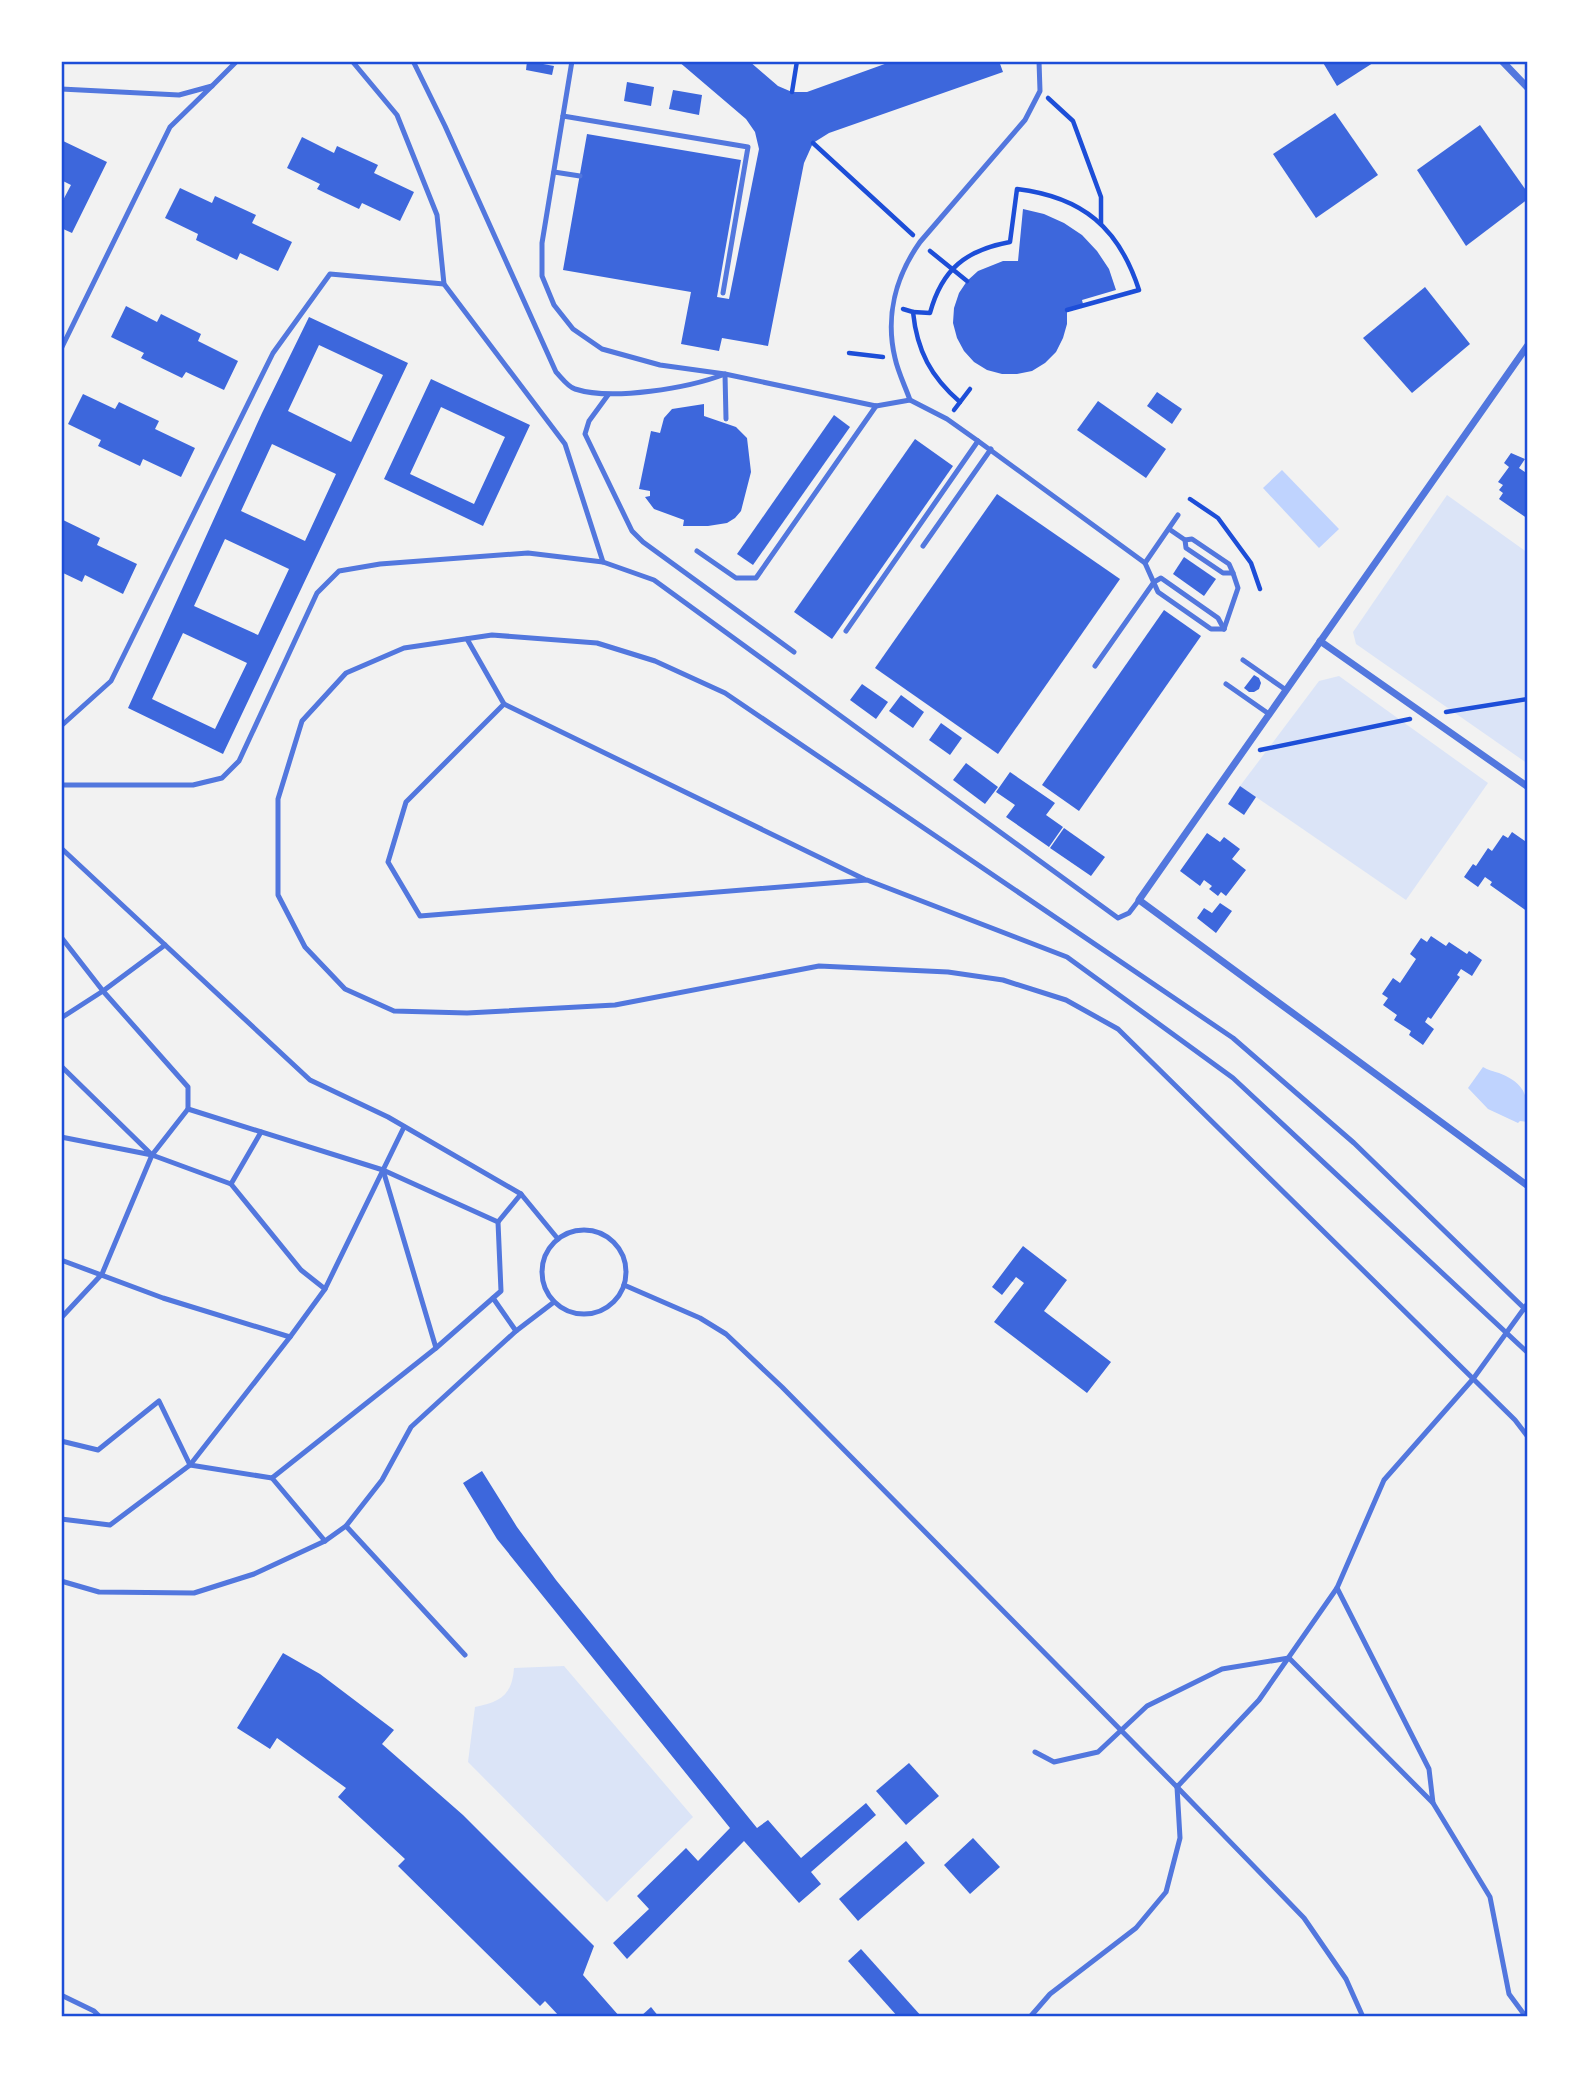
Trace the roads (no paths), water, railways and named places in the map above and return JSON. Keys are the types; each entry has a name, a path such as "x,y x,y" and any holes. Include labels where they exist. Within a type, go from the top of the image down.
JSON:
{"street":[{"path":"1502,61 1528,88"},
{"path":"1528,345 1139,900 1528,1186"},
{"path":"1320,641 1528,787"}],"lane":[{"path":"61,349 170,127 237,61"},
{"path":"352,61 397,115 437,215 444,284 565,444 603,562"},
{"path":"413,61 556,372 572,389 608,395 704,382 725,374"},
{"path":"572,61 542,243 542,276 554,304 573,329 602,349 660,365 725,374 876,406 910,400 947,419 991,449 1144,563 1158,592 1211,629 1224,629"},
{"path":"910,400 895,359 891,332 893,306 906,261 1025,120 1040,91 1039,61"},
{"path":"61,89 179,94 212,86"},
{"path":"563,116 748,147 723,293"},
{"path":"554,172 580,176"},
{"path":"61,726 111,681 273,353 330,274 444,284"},
{"path":"725,374 726,419"},
{"path":"608,395 589,421 585,434 632,531 643,542 794,652"},
{"path":"697,551 736,578 756,578 876,406"},
{"path":"846,631 978,441"},
{"path":"923,546 991,449"},
{"path":"1144,563 1178,515"},
{"path":"1168,529 1185,540 1192,539 1229,564 1238,588 1224,629"},
{"path":"1185,540 1186,548 1223,573 1233,573"},
{"path":"61,785 193,785 222,778 239,761 317,593 339,571 380,564 528,553 603,562 654,580 1118,918 1129,913 1139,900"},
{"path":"1095,666 1154,582 1161,578 1218,618 1224,629"},
{"path":"1030,2017 1050,1994 1136,1928 1166,1892 1180,1838 1177,1787 1259,1700 1337,1588 1384,1480 1473,1379 1505,1332 1526,1308 1354,1143 1233,1038 725,693 655,661 597,643 492,635 404,648 346,673 302,721 278,799 278,895 305,947 345,989 394,1011 467,1013 615,1005 819,966 948,972 1003,980 1066,1000 1118,1029 1473,1379 1515,1420 1528,1437"},
{"path":"467,639 504,704 867,880 1067,957 1233,1078 1528,1353"},
{"path":"1243,660 1286,690"},
{"path":"1226,684 1269,714"},
{"path":"504,704 406,802 388,862 420,916 867,880"},
{"path":"61,848 310,1080 404,1127 520,1194 558,1239"},
{"path":"61,937 103,991 188,1087 188,1109 152,1155 102,1275 61,1318"},
{"path":"61,1018 165,945"},
{"path":"61,1066 152,1155"},
{"path":"188,1109 383,1170 498,1222"},
{"path":"61,1519 110,1525 190,1465 325,1289 404,1127"},
{"path":"231,1184 261,1132"},
{"path":"61,1137 152,1155 231,1184 301,1270 325,1289"},
{"path":"383,1170 436,1348"},
{"path":"272,1478 436,1348 501,1291 498,1222 520,1194"},
{"path":"587,1230 601,1234 614,1242 623,1255 626,1270 624,1285 617,1298 594,1313 580,1314 566,1310 554,1302 542,1277 548,1249 558,1239 572,1232 587,1230"},
{"path":"61,1260 163,1298 290,1337"},
{"path":"624,1285 700,1318 726,1334 801,1406 1304,1918 1346,1979 1363,2017"},
{"path":"493,1298 516,1331"},
{"path":"61,1581 99,1592 194,1593 254,1574 325,1541 346,1526 382,1480 411,1427 516,1331 554,1302"},
{"path":"61,1441 98,1450 159,1401 190,1465"},
{"path":"190,1465 272,1478 325,1541"},
{"path":"346,1526 465,1655"},
{"path":"1337,1588 1429,1769 1433,1803"},
{"path":"1034,1752 1054,1762 1098,1752 1147,1706 1222,1669 1289,1658"},
{"path":"1289,1658 1433,1803 1490,1897 1509,1994 1526,2017"},
{"path":"61,1995 94,2011 100,2017"}],"water":[{"path":"1282,470 1339,529 1319,548 1263,488"},
{"path":"1483,1067 1508,1077 1520,1086 1526,1098 1528,1122 1518,1123 1488,1109 1468,1088"}]}
